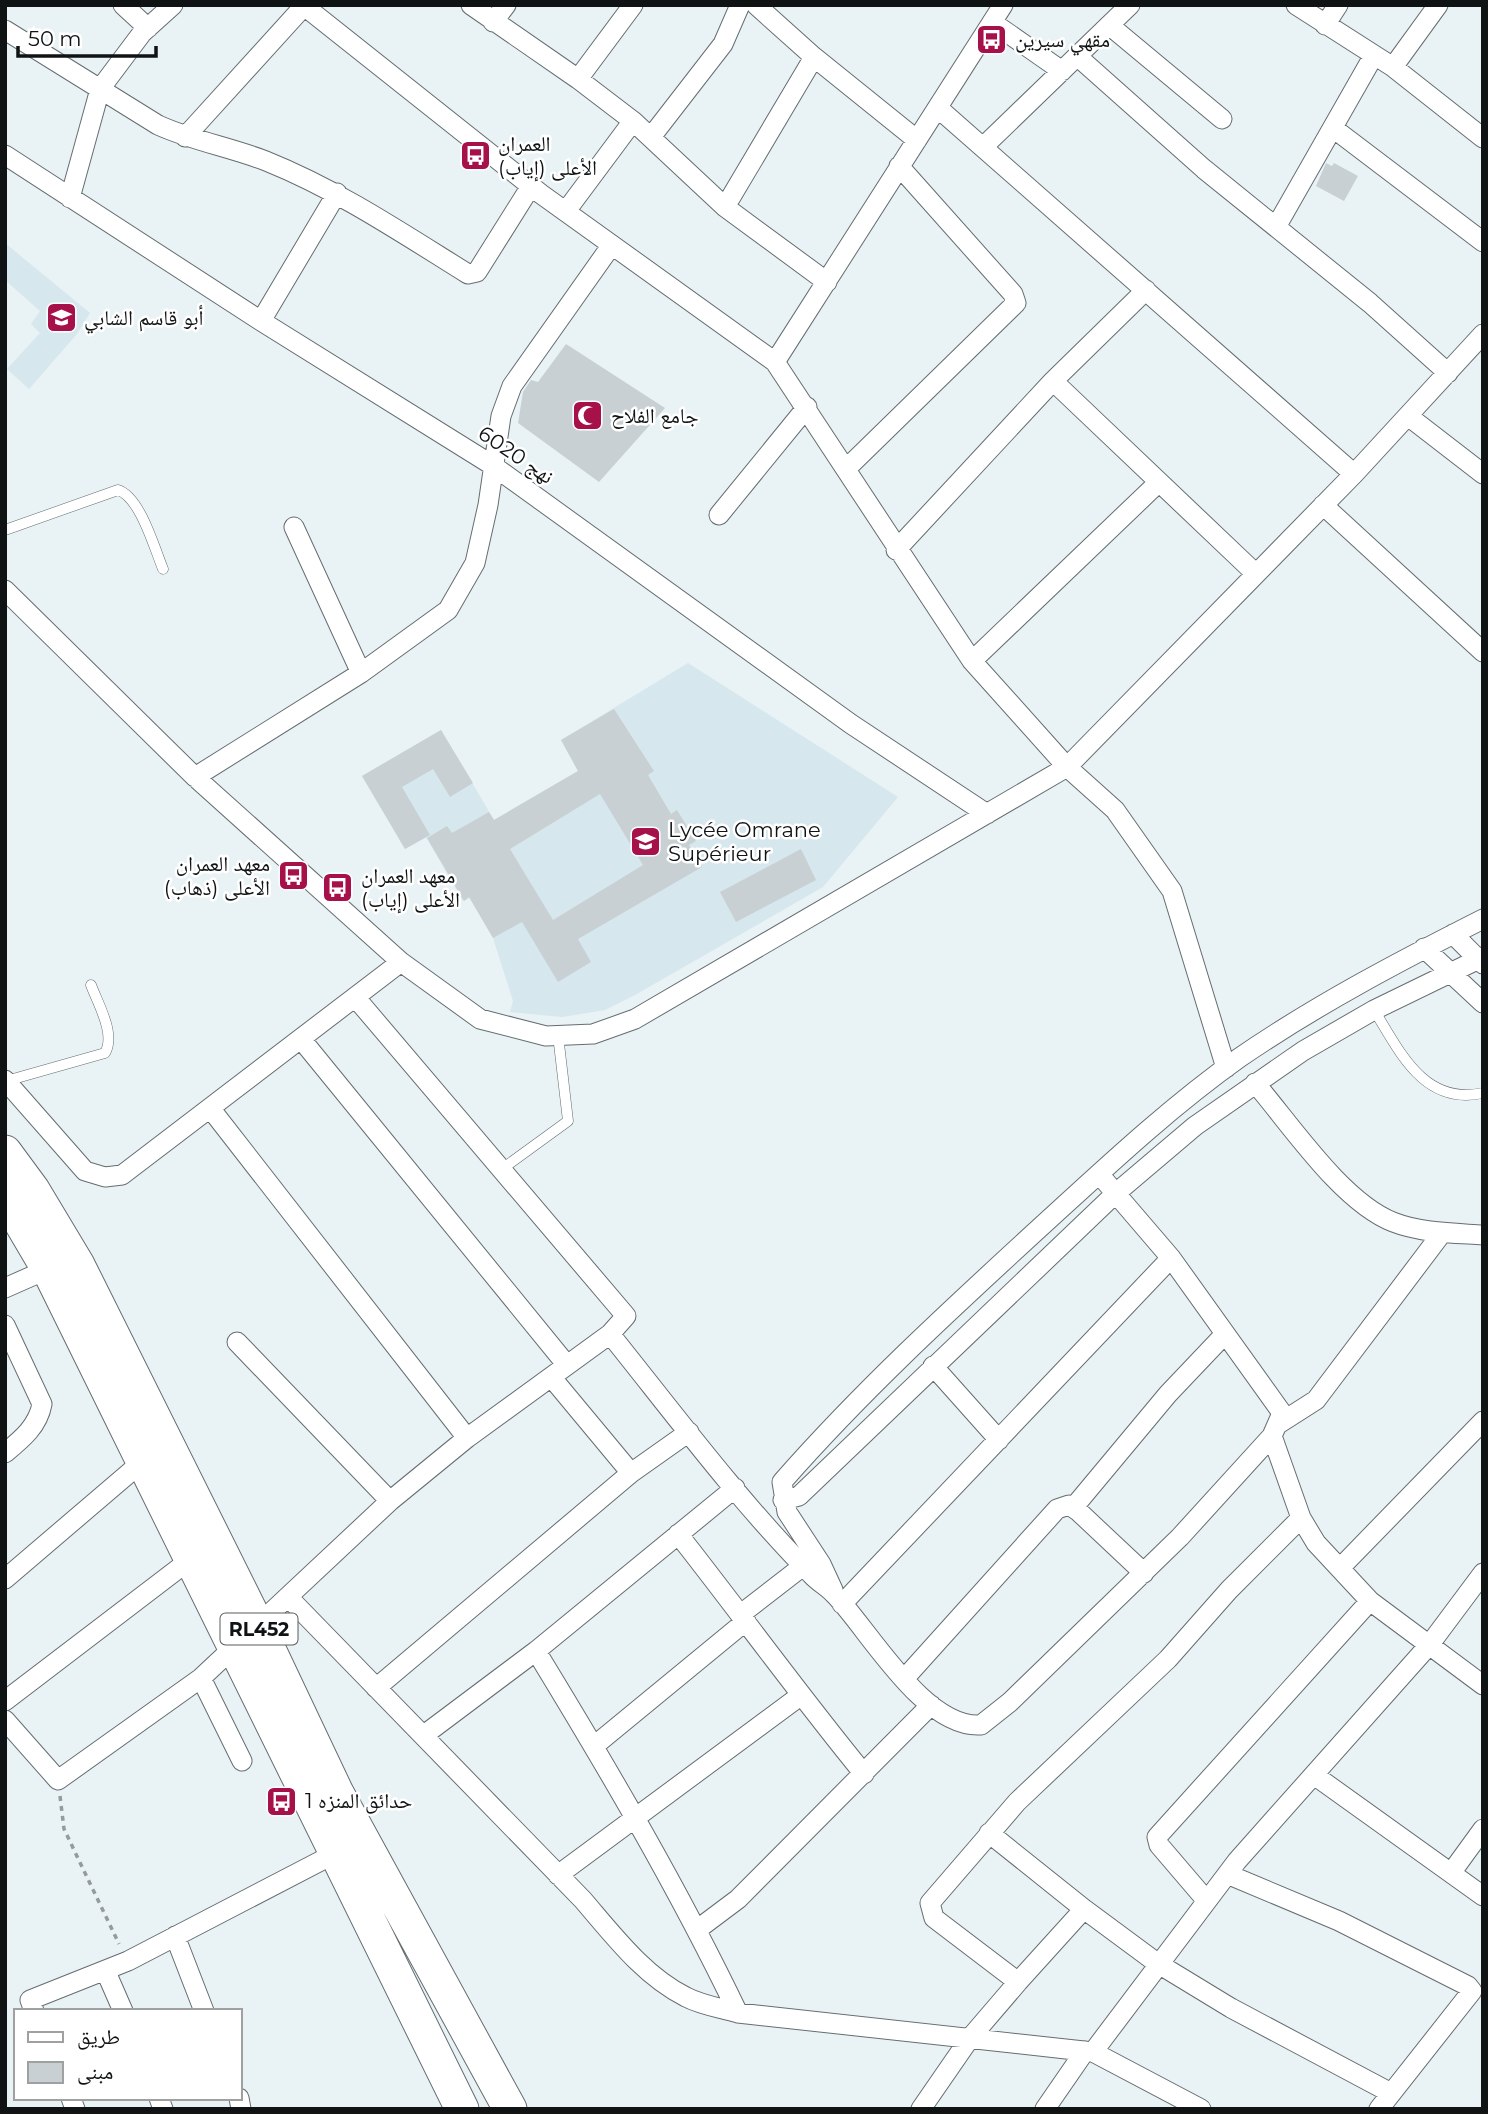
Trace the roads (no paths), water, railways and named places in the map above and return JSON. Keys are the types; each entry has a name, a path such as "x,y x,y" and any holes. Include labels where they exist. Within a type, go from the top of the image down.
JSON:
{"highway":[{"name":"RL452","path":"5,1152 33,1189 78,1265 246,1636 334,1854 463,2109"},
{"name":"RL452","path":"5,1196 48,1269 191,1559 246,1636 337,1793 510,2109"},
{"path":"444,2067 447,2109"}],"street":[{"path":"123,5 148,28"},
{"path":"70,198 100,89 148,28 173,5"},
{"path":"471,5 578,79 633,121 726,207 827,282"},
{"path":"493,22 506,5"},
{"path":"578,79 633,5"},
{"path":"651,137 684,99 723,44 740,5"},
{"path":"756,5 814,57 917,140"},
{"path":"775,362 1003,5"},
{"path":"982,147 1130,5"},
{"path":"1296,5 1393,67 1483,138"},
{"path":"1325,24 1338,5"},
{"path":"1393,67 1438,5"},
{"path":"185,137 303,6 531,186 775,362 807,407 896,550 972,661 1067,767 1115,810 1172,891 1226,1068"},
{"path":"992,22 1062,71"},
{"path":"1109,26 1222,119"},
{"path":"5,30 158,125 185,137 265,161 337,193 473,275 531,186"},
{"path":"1276,227 1374,55"},
{"path":"1077,56 1204,169 1370,303 1448,373"},
{"path":"726,207 814,57"},
{"path":"937,108 1354,474"},
{"path":"566,211 633,121"},
{"path":"1333,128 1483,242"},
{"name":"نهج 6020","path":"5,155 189,271 261,321 492,464 850,724 986,814"},
{"path":"846,469 1016,303 1013,294 899,166"},
{"path":"261,321 337,193"},
{"path":"195,777 361,673 448,610 475,564 488,505 501,416 520,371 611,246"},
{"path":"896,550 1052,381 1146,290"},
{"path":"5,590 195,777 401,962 480,1019 546,1036 593,1034 635,1019 1067,767 1354,474 1483,334"},
{"path":"1052,381 1256,574"},
{"path":"719,515 807,407"},
{"path":"1408,416 1483,474"},
{"path":"972,661 1158,482"},
{"path":"1324,505 1483,652"},
{"path":"294,527 361,673"},
{"path":"1442,1233 1316,1400 1276,1429 1144,1573 993,1718 972,1726 960,1722 931,1705 877,1651 839,1599 783,1500 782,1482 897,1361 1181,1101 1294,1023 1424,948 1483,919"},
{"path":"783,1500 799,1496 1116,1193 1195,1126 1255,1083 1374,1010 1481,960 1453,934"},
{"path":"1424,948 1483,1003"},
{"path":"6,1080 85,1171 105,1177 122,1175 401,962"},
{"path":"5,1720 58,1780 201,1678 390,1501 467,1438 610,1334 626,1313 355,997"},
{"path":"301,1039 566,1364"},
{"path":"1255,1083 1346,1192 1392,1222 1442,1233 1483,1235"},
{"path":"210,1108 467,1438"},
{"path":"1099,1174 1171,1258 1283,1412 1276,1429 1301,1518 1316,1543 1342,1567 1370,1601 1483,1685"},
{"path":"839,1599 999,1440 1171,1258"},
{"path":"5,1288 48,1269"},
{"path":"5,1325 42,1404 40,1415 28,1434 5,1453"},
{"path":"610,1334 735,1488 803,1566 839,1599"},
{"path":"1073,1508 1168,1394 1225,1334"},
{"path":"237,1342 390,1501"},
{"path":"933,1366 999,1440"},
{"path":"552,1378 631,1473"},
{"path":"1342,1567 1483,1421"},
{"path":"376,1688 631,1473 689,1433"},
{"path":"5,1579 142,1462"},
{"path":"424,1735 536,1651 735,1488"},
{"path":"904,1679 1057,1509 1069,1505 1144,1573"},
{"path":"1018,1982 934,1918 930,1903 989,1833 1108,1713 1168,1659 1229,1590 1301,1518"},
{"path":"678,1534 744,1617 800,1696 864,1774"},
{"path":"5,1701 191,1559"},
{"path":"594,1746 803,1566"},
{"path":"1045,2109 1227,1874 1430,1644 1483,1573"},
{"path":"289,1598 663,1984 688,1998 738,2013 1089,2051 1197,2108"},
{"path":"1206,1900 1158,1845 1157,1837 1370,1601"},
{"path":"536,1651 594,1746 698,1928 738,2013"},
{"path":"201,1678 242,1762"},
{"path":"558,1875 800,1696"},
{"path":"698,1928 737,1899 931,1705"},
{"path":"1314,1775 1483,1896"},
{"path":"1451,1873 1483,1829"},
{"path":"989,1833 1157,1963 1385,2101 1472,1991 1468,1986 1339,1921 1227,1874"},
{"path":"33,2009 30,2000 106,1972 334,1854"},
{"path":"921,2109 970,2038 1084,1909"},
{"path":"175,1936 203,2009"},
{"path":"106,1972 122,2009"}],"lane":[{"path":"5,530 118,490 128,493 135,503 163,569"},
{"path":"6,1080 105,1053 109,1045 109,1034 91,985"},
{"path":"1374,1010 1406,1062 1421,1079 1453,1094 1483,1093"},
{"path":"502,1169 568,1121 558,1035"}],"place":[{"name":"مقهي سيرين","path":"992,40"},
{"name":"العمران الأعلى (إياب)","path":"475,156"},
{"name":"أبو قاسم الشابي","path":"61,318"},
{"name":"جامع الفلاح","path":"588,416"},
{"name":"Lycée Omrane Supérieur","path":"645,842"},
{"name":"معهد العمران الأعلى (ذهاب)","path":"293,876"},
{"name":"معهد العمران الأعلى (إياب)","path":"338,888"},
{"name":"حدائق المنزه 1","path":"282,1801"}]}
